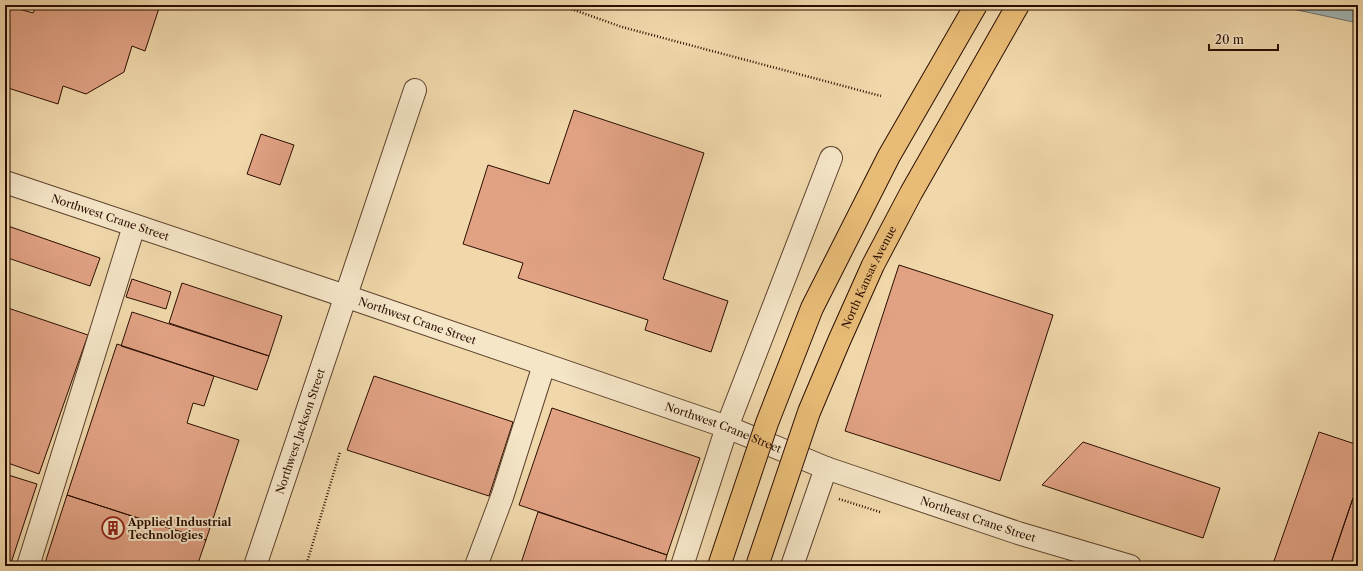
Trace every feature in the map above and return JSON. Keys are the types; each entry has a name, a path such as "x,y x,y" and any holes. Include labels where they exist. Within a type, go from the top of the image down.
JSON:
{"main road":[{"path":"719,566 767,423 812,308 889,156 976,5"},
{"name":"North Kansas Avenue","path":"757,566 809,412 873,265 911,193 1018,5"}],"street":[{"name":"Northwest Jackson Street","path":"255,566 415,90"},
{"path":"682,566 727,427 831,158"},
{"name":"Northwest Crane Street","path":"5,182 345,296 727,427 826,468"},
{"path":"28,566 134,226"},
{"path":"476,566 502,497 544,365"},
{"path":"792,566 826,468"},
{"name":"Northeast Crane Street","path":"826,468 1018,533 1130,566"}],"path":[{"path":"560,5 622,27 881,96"},
{"path":"306,566 340,452"}],"water":[{"path":"1274,5 1358,5 1358,23"}],"building":[{"path":"5,5 33,13 37,5 160,5 145,51 132,46 124,72 86,94 63,86 58,104 5,87"},
{"path":"574,110 704,153 663,279 728,301 711,352 645,330 648,320 518,278 523,263 463,244 488,165 549,184"},
{"path":"261,134 294,145 280,185 247,174"},
{"path":"5,225 100,258 90,286 5,257"},
{"path":"899,265 1053,315 1000,481 845,431"},
{"path":"132,279 171,292 166,309 126,297"},
{"path":"182,283 282,316 269,356 169,323"},
{"path":"5,307 88,335 39,474 5,462"},
{"path":"132,312 269,356 257,390 121,346"},
{"path":"117,344 214,376 204,406 193,403 187,423 239,440 206,540 67,495"},
{"path":"374,376 513,422 489,496 347,450"},
{"path":"552,408 700,458 667,555 519,505"},
{"path":"1319,432 1358,445 1358,500 1353,498 1330,566 1290,566 1274,561"},
{"path":"1083,442 1220,488 1203,538 1042,485"},
{"path":"5,474 37,484 10,566 5,566"},
{"name":"Applied Industrial Technologies","path":"67,495 206,540 197,566 44,566"},
{"path":"1353,498 1358,500 1358,566 1330,566"},
{"path":"538,512 667,555 664,566 528,566 521,563"},
{"path":"818,562 831,566 817,566"}],"place":[{"name":"Applied Industrial Technologies","path":"113,528"}]}
